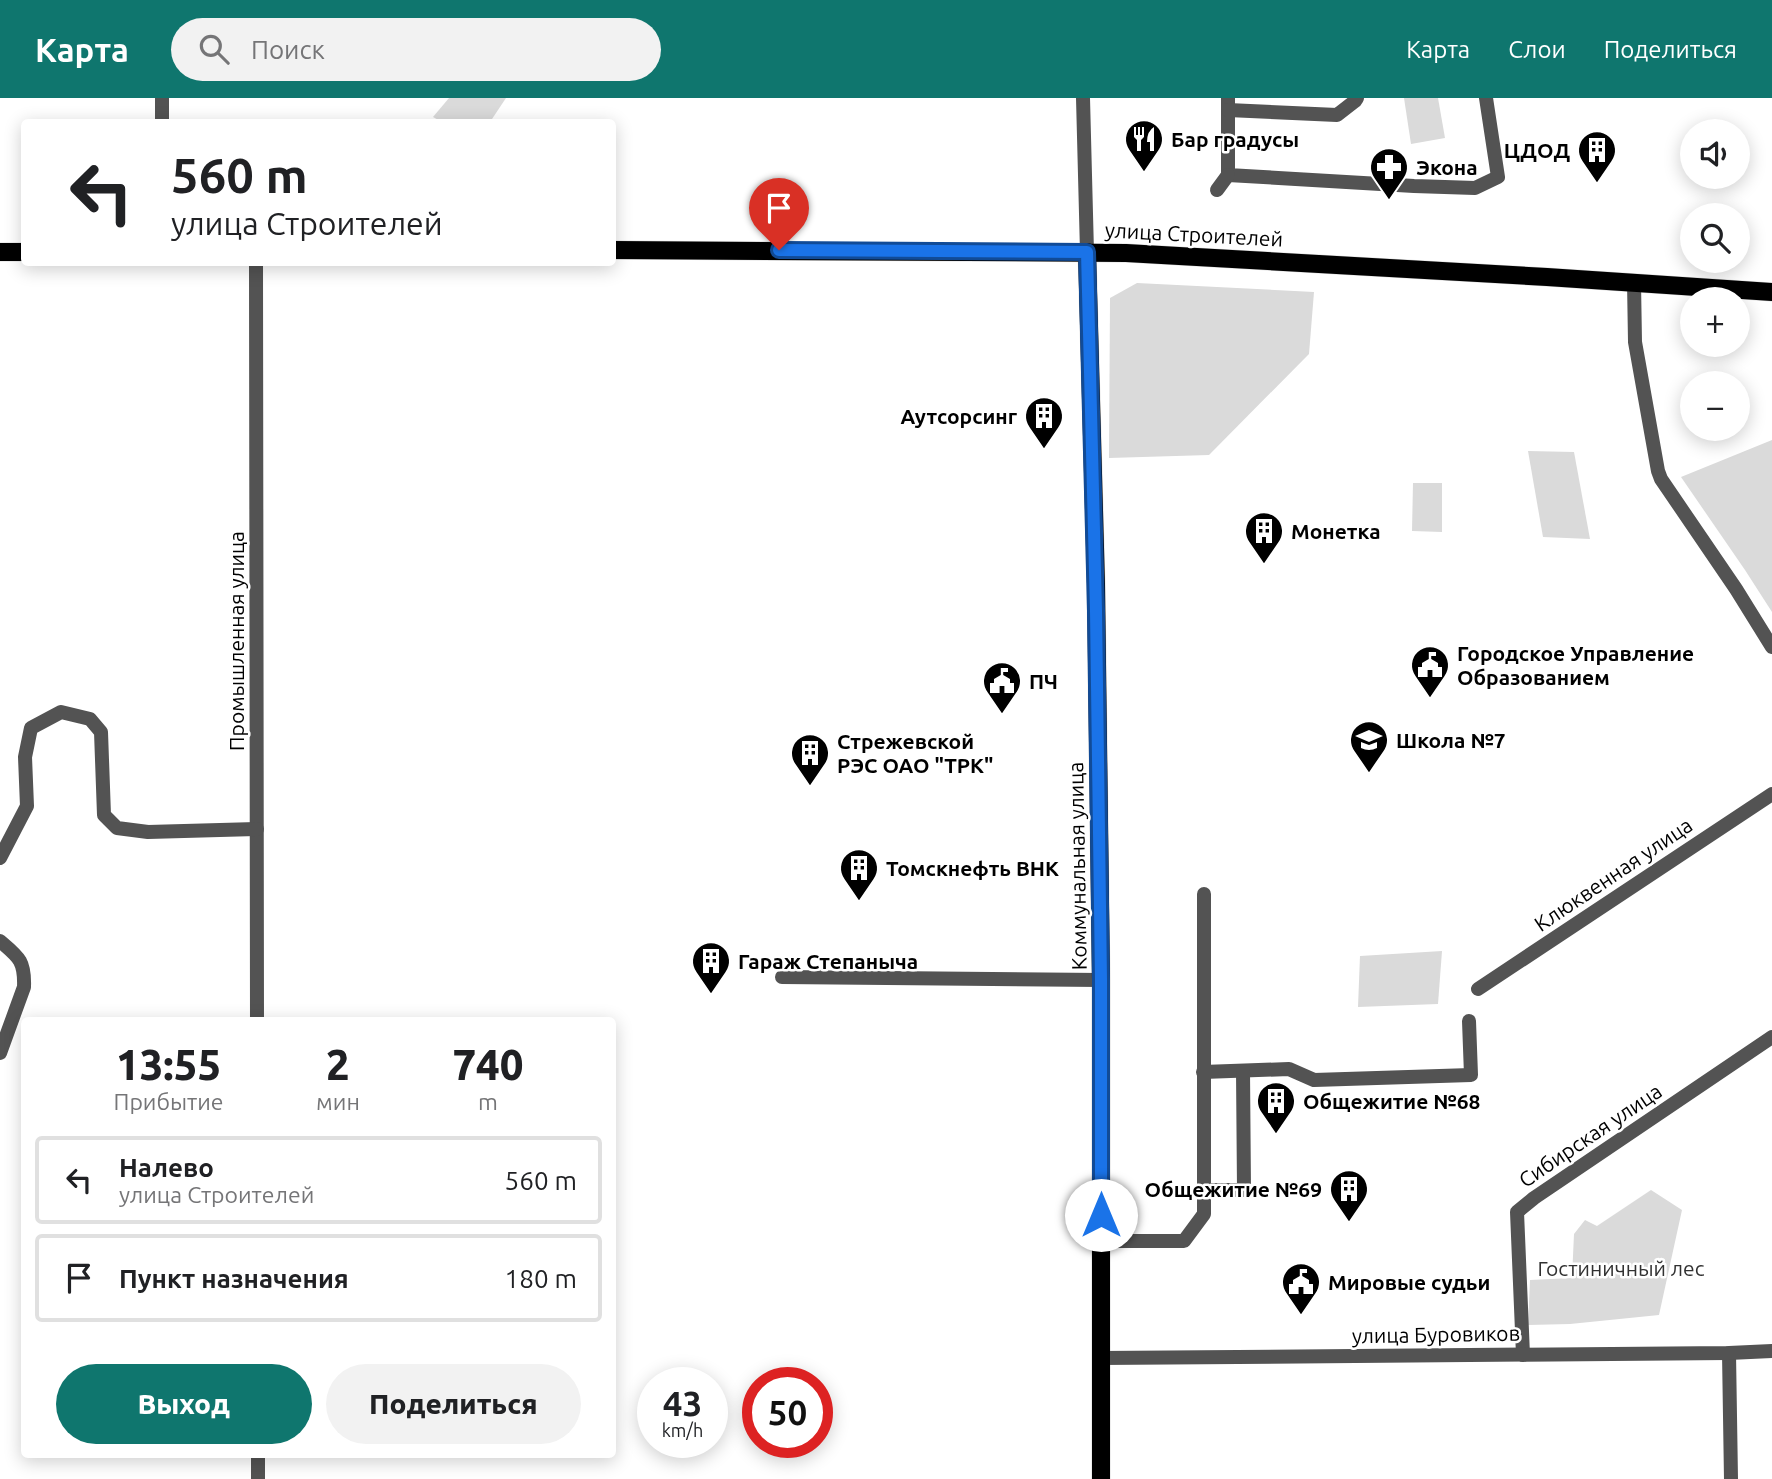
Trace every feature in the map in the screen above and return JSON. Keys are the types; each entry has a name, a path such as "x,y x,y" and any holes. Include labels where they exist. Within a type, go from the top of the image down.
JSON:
{"main road":[{"name":"улица Строителей","path":"616,250 1087,252 1772,292"},
{"path":"0,252 21,252"},
{"name":"Коммунальная улица","path":"1087,252 1096,597 1101,980 1101,1479"}],"street":[{"path":"162,98 162,119"},
{"path":"1083,98 1087,252"},
{"path":"1217,190 1227,175 1228,104 1337,115 1357,98"},
{"path":"1227,175 1475,188 1498,177 1486,98"},
{"name":"Промышленная улица","path":"256,266 257,1017"},
{"path":"1634,282 1635,342 1661,479 1772,647"},
{"path":"0,858 27,806 25,757 31,728 61,712 90,719 101,732 104,815 117,828 148,832 257,829"},
{"name":"Клюквенная улица","path":"1478,989 1772,794"},
{"path":"1101,1241 1184,1241 1204,1214 1204,894"},
{"path":"0,941 20,958 24,976 24,987 0,1053"},
{"path":"782,976 1101,980"},
{"path":"1203,1072 1289,1069 1314,1080 1471,1075 1469,1021"},
{"name":"Сибирская улица","path":"1522,1355 1517,1212 1772,1037"},
{"path":"1204,1190 1244,1190 1243,1070"},
{"name":"улица Буровиков","path":"1100,1358 1772,1351"},
{"path":"1729,1353 1731,1479"},
{"path":"258,1458 258,1479"}],"green space":[{"path":"449,98 506,98 492,119 433,117"},
{"path":"1404,98 1438,98 1445,138 1411,144"},
{"path":"1137,283 1314,292 1309,354 1209,455 1109,458 1110,298"},
{"path":"1772,440 1772,612 1681,477"},
{"path":"1528,451 1574,452 1590,539 1543,537"},
{"path":"1413,483 1442,483 1442,532 1412,531"},
{"path":"1442,951 1438,1004 1358,1007 1360,956"},
{"name":"Гостиничный лес","path":"1651,1190 1682,1210 1659,1315 1570,1324 1528,1325 1530,1280 1572,1278 1574,1234 1585,1220 1597,1226"}],"place":[{"name":"Бар градусы","path":"1144,173"},
{"name":"ЦДОД","path":"1597,184"},
{"name":"Экона","path":"1389,201"},
{"name":"Аутсорсинг","path":"1044,450"},
{"name":"Монетка","path":"1264,565"},
{"name":"Городское Управление Образованием","path":"1430,699"},
{"name":"ПЧ","path":"1002,715"},
{"name":"Школа №7","path":"1369,774"},
{"name":"Стрежевской РЭС ОАО \"ТРК\"","path":"810,787"},
{"name":"Томскнефть ВНК","path":"859,902"},
{"name":"Гараж Степаныча","path":"711,995"},
{"name":"Общежитие №68","path":"1276,1135"},
{"name":"Общежитие №69","path":"1349,1223"},
{"name":"Мировые судьи","path":"1301,1316"}],"route":[{"path":"779,250 1087,252 1096,611 1101,1215"}]}
